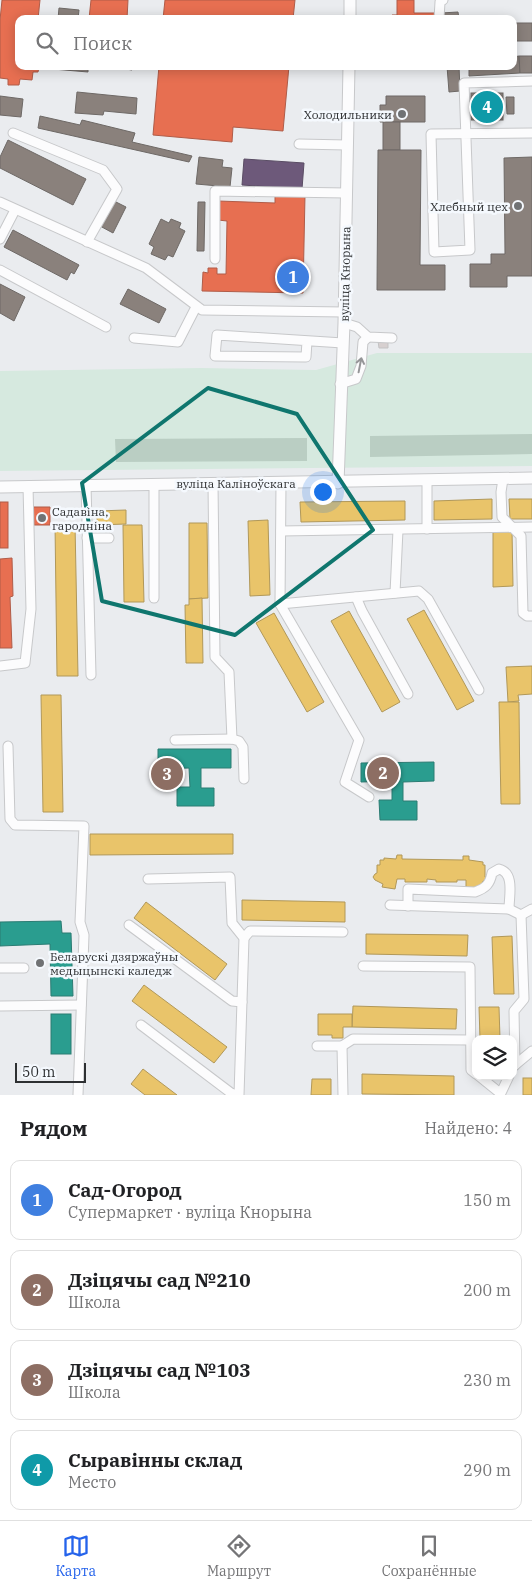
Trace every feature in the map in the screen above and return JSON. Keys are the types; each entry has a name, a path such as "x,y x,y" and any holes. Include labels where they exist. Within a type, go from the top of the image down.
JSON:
{"main road":[{"path":"350,0 350,15"},
{"name":"вуліца Кнорына","path":"338,482 340,384 344,317 349,70"},
{"name":"вуліца Каліноўскага","path":"0,487 532,478"}],"lane":[{"path":"439,15 440,2 442,0"},
{"path":"532,80 464,83 467,134 470,250 434,252 431,134 467,134 532,133"},
{"path":"13,133 103,170 117,189 87,242"},
{"path":"299,144 347,145"},
{"path":"214,259 215,191 346,193"},
{"path":"0,202 146,268 202,310 344,317 368,336 392,338"},
{"path":"0,239 15,210"},
{"path":"0,270 106,327"},
{"path":"134,338 178,342 196,307"},
{"path":"307,341 306,357 215,356 216,335 343,343"},
{"path":"340,384 356,379 361,366 362,342 368,336"},
{"path":"503,479 501,492 502,517 521,536 523,612 527,616 532,616"},
{"path":"427,480 427,529"},
{"path":"213,483 215,657 229,672 232,739"},
{"path":"281,483 280,604 359,740 345,782 369,797"},
{"path":"154,484 154,598"},
{"path":"86,485 91,675"},
{"path":"0,666 26,663 31,609 28,486"},
{"path":"281,531 532,527"},
{"path":"395,593 398,530"},
{"path":"87,538 109,538"},
{"path":"280,604 419,591 428,599 479,690"},
{"path":"356,597 408,694"},
{"path":"175,740 232,739 239,741 243,748 244,779"},
{"path":"8,746 10,819 15,825 84,826 80,922 84,935 78,1095"},
{"path":"408,906 408,889 475,892 483,889 490,883 492,873 499,869 505,871 509,876 509,909"},
{"path":"148,879 230,877 232,923 244,938"},
{"path":"390,906 509,909 521,915"},
{"path":"521,915 532,909"},
{"path":"521,915 524,999"},
{"path":"129,925 232,1001 242,1002"},
{"path":"141,1024 231,1093 238,1095 244,938 250,931 343,932"},
{"path":"363,966 470,967 472,1071"},
{"path":"0,968 24,968"},
{"path":"514,1035 514,1011 532,985"},
{"path":"0,1006 81,1005"},
{"path":"316,1046 342,1046 353,1038 470,1040"},
{"path":"342,1046 343,1095"},
{"path":"517,1064 532,1051"},
{"path":"484,1080 500,1094 507,1080"}],"highlighted area":[{"path":"208,388 297,414 373,530 235,635 102,601 82,483"}],"green space":[{"path":"377,353 532,353 532,466 0,471 0,371 201,368 316,370"},
{"path":"532,434 532,454 370,457 370,436"},
{"path":"307,438 307,461 116,462 115,439"}],"building: Жильё":[{"path":"492,499 492,519 434,520 434,501"},
{"path":"509,499 532,499 532,519 510,519"},
{"path":"405,501 405,520 301,522 300,502"},
{"path":"126,510 126,524 97,525 97,511"},
{"path":"268,520 270,595 250,596 248,521"},
{"path":"189,523 207,523 208,598 189,599"},
{"path":"55,524 75,524 78,676 57,676"},
{"path":"123,525 142,525 144,602 124,602"},
{"path":"512,530 513,586 493,587 493,531"},
{"path":"202,598 203,663 186,663 185,605 189,605 189,599"},
{"path":"424,610 474,701 457,710 407,619"},
{"path":"349,611 400,702 382,712 331,621"},
{"path":"274,613 324,702 307,712 256,623"},
{"path":"532,666 532,694 518,695 519,701 508,702 506,667"},
{"path":"41,695 61,695 63,812 43,812"},
{"path":"499,702 519,702 520,804 501,804"},
{"path":"90,834 233,834 233,854 90,855"},
{"path":"397,855 402,855 402,859 463,860 463,856 469,856 469,860 483,862 483,865 485,865 485,877 488,877 487,881 483,881 480,889 466,889 466,880 436,882 436,880 427,879 427,882 405,882 405,879 397,879 395,889 382,887 383,884 373,877 377,873 377,865 380,865 380,860 384,860 384,858 396,859"},
{"path":"242,900 345,902 345,922 242,920"},
{"path":"146,902 227,964 215,980 134,918"},
{"path":"366,934 468,935 467,956 366,954"},
{"path":"512,936 514,994 494,994 492,937"},
{"path":"144,985 227,1047 214,1063 132,1001"},
{"path":"353,1006 457,1009 456,1029 352,1027"},
{"path":"479,1007 499,1007 500,1035 480,1035"},
{"path":"318,1014 352,1014 352,1027 343,1027 343,1038 332,1038 332,1035 318,1035"},
{"path":"143,1069 177,1095 145,1095 131,1084"},
{"path":"362,1074 454,1076 454,1095 362,1094"},
{"path":"523,1078 532,1078 532,1095 523,1095"},
{"path":"312,1079 331,1079 331,1095 311,1095"}],"building: Торговля":[{"path":"2,0 40,0 38,15 15,15 15,70 38,70 38,72 33,72 32,80 20,79 19,85 8,85 8,79 0,78"},
{"path":"91,0 128,0 127,15 89,15"},
{"path":"165,0 295,0 293,15 163,15"},
{"path":"397,0 414,0 414,13 439,13 439,15 397,15"},
{"path":"159,70 289,70 283,131 233,127 232,142 153,135"},
{"path":"275,195 305,195 303,293 202,291 203,272 208,273 208,268 217,268 217,274 226,274 227,221 218,220 218,201 275,203"},
{"path":"0,502 8,502 8,548 0,548"},
{"name":"Садавіна, гародніна","path":"33,507 50,507 50,525 34,525"},
{"path":"12,558 13,596 10,597 12,648 0,648 0,559"}],"building: Офисы":[{"path":"244,159 304,163 302,189 242,185"}],"building: Школы":[{"path":"158,749 231,749 231,768 201,768 201,788 214,788 214,806 177,806 177,787 190,787 189,768 158,769"},
{"path":"434,762 434,781 403,782 403,801 417,801 417,820 380,820 379,800 392,800 392,781 361,782 361,763"},
{"name":"Беларускі дзяржаўны медыцынскі каледж","path":"61,921 62,933 71,933 73,996 51,996 50,944 0,946 0,922"},
{"path":"51,1014 71,1014 71,1054 51,1054"}],"building: Промзона":[{"path":"59,8 79,10 78,15 58,15"},
{"path":"458,12 458,15 441,15 441,13"},
{"path":"517,23 532,23 532,41 517,41"},
{"path":"517,56 519,56 520,73 469,76 469,70 517,70"},
{"path":"519,56 532,56 532,73 520,73"},
{"path":"65,70 88,70 88,72"},
{"path":"447,70 459,70 460,91 449,92"},
{"path":"77,92 137,98 136,114 104,111 103,115 75,113"},
{"path":"471,93 503,93 503,120 471,120"},
{"path":"0,96 23,99 21,117 0,115"},
{"name":"Холодильники","path":"386,96 425,96 425,122 380,122 380,105 386,105"},
{"path":"506,97 514,97 514,114 507,114"},
{"path":"40,116 80,125 82,120 135,133 132,142 192,156 189,162 38,128"},
{"path":"383,122 400,122 400,150 383,150"},
{"path":"8,140 86,179 73,205 0,168 0,157"},
{"path":"378,150 421,150 420,265 445,265 445,290 377,290"},
{"path":"199,157 223,160 222,167 232,168 230,187 196,184"},
{"name":"Хлебный цех","path":"532,157 532,276 507,276 507,287 470,287 470,264 491,264 491,254 505,254 504,158"},
{"path":"114,201 126,207 113,233 100,226"},
{"path":"198,202 205,202 204,251 197,251"},
{"path":"161,219 169,223 171,219 181,223 179,228 185,231 173,257 168,255 165,260 151,254 154,247 149,244"},
{"path":"13,230 79,265 74,274 71,272 67,280 4,247"},
{"path":"0,284 25,297 14,321 0,313"},
{"path":"128,289 166,309 159,323 120,304"}],"building: Прочее":[{"path":"378,341 388,341 388,348 379,348"}],"place":[{"name":"Сыравінны склад","path":"487,107"},
{"name":"Холодильники","path":"402,114"},
{"name":"Хлебный цех","path":"518,206"},
{"name":"Сад-Огород","path":"293,277"},
{"name":"Садавіна, гародніна","path":"42,518"},
{"name":"Дзіцячы сад №210","path":"383,773"},
{"name":"Дзіцячы сад №103","path":"167,774"},
{"name":"Беларускі дзяржаўны медыцынскі каледж","path":"40,963"}]}
